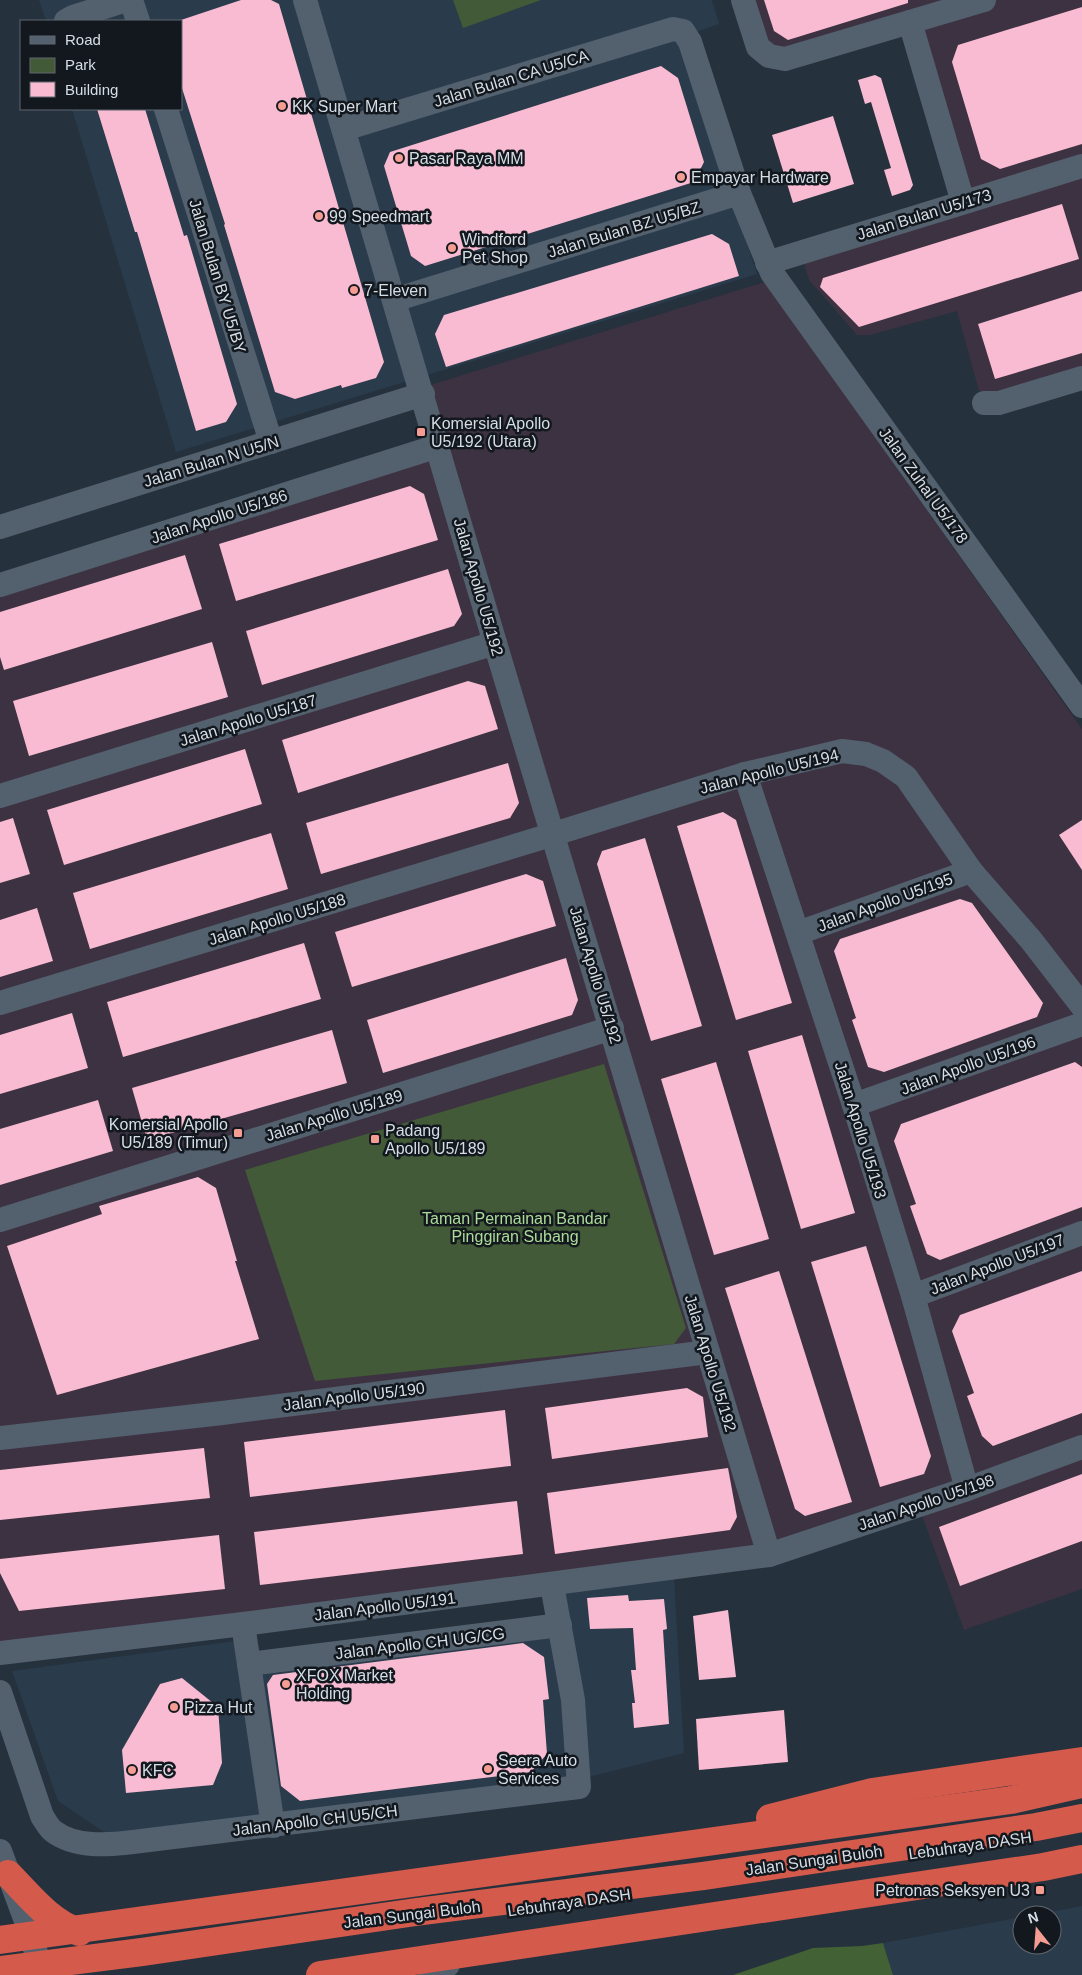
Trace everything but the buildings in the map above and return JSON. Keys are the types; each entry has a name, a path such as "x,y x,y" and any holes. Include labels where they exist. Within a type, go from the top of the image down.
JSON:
{"highway":[{"path":"416,1912 872,1792 1082,1761"},
{"path":"0,1940 1011,1800 1082,1784"},
{"name":"Jalan Sungai Buloh","path":"7,1971 45,1972 142,1952 416,1912 722,1873 1036,1828 1082,1818"},
{"name":"Lebuhraya DASH","path":"45,1972 1033,1836 1082,1826"},
{"name":"Lebuhraya DASH","path":"320,1975 1043,1867 1082,1859"},
{"path":"4,1862 44,1911 70,1929 142,1952"},
{"path":"389,1975 439,1970 871,1902 1082,1863"}],"street":[{"path":"68,20 126,0"},
{"path":"131,0 138,20"},
{"name":"Jalan Apollo U5/192","path":"305,0 495,643 554,834 769,1555"},
{"path":"743,0 758,47 770,56 785,59 984,0"},
{"path":"910,22 963,202"},
{"name":"Jalan Bulan CA U5/CA","path":"344,129 672,28 679,30"},
{"name":"Jalan Zuhal U5/178","path":"679,30 683,31 690,42 739,193 772,273 1079,695"},
{"name":"Jalan Bulan BY U5/BY","path":"166,110 271,442"},
{"name":"Jalan Bulan U5/173","path":"767,263 1082,166"},
{"name":"Jalan Bulan BZ U5/BZ","path":"394,300 739,193"},
{"path":"984,403 999,403 1082,378"},
{"name":"Jalan Bulan N U5/N","path":"0,527 422,394"},
{"name":"Jalan Apollo U5/186","path":"0,585 438,446"},
{"name":"Jalan Apollo U5/187","path":"0,796 495,643"},
{"name":"Jalan Apollo U5/194","path":"554,834 745,774 842,751 866,754 883,761 906,776 971,871 1031,940 1082,1006"},
{"name":"Jalan Apollo U5/193","path":"745,774 854,1106 913,1296 966,1489"},
{"name":"Jalan Apollo U5/188","path":"0,1003 554,834"},
{"name":"Jalan Apollo U5/195","path":"798,933 971,871"},
{"name":"Jalan Apollo U5/196","path":"854,1106 1082,1024"},
{"name":"Jalan Apollo U5/189","path":"0,1220 612,1028"},
{"name":"Jalan Apollo U5/197","path":"913,1296 1082,1233"},
{"name":"Jalan Apollo U5/190","path":"0,1438 708,1352"},
{"name":"Jalan Apollo U5/198","path":"769,1555 966,1489 1082,1447"},
{"name":"Jalan Apollo U5/191","path":"0,1652 243,1624 552,1585 769,1555"},
{"path":"552,1585 560,1625"},
{"path":"243,1624 273,1826"},
{"name":"Jalan Apollo CH UG/CG","path":"249,1664 560,1625"},
{"name":"Jalan Apollo CH U5/CH","path":"0,1692 42,1816 52,1831 69,1840 111,1845 273,1826 579,1787 573,1700 560,1625"},
{"path":"4,1862 45,1972"},
{"path":"0,1940 7,1971"}],"shaded area":[{"path":"39,0 712,0 719,24 679,38 757,274 176,452 72,110 182,110 182,20 46,20"},
{"path":"749,0 1082,0 1082,370 998,395 979,391 957,311 870,335 857,335 809,280 802,257 969,206 914,15 786,53 773,49"},
{"path":"765,282 1082,729 1082,1589 964,1630 916,1499 773,1547 0,1644 0,590 446,451 427,386"},
{"path":"674,1578 684,1753 572,1781 113,1838 58,1801 12,1671 236,1641 241,1671 567,1630 559,1593"},
{"path":"1082,1906 1082,1975 893,1975 883,1943 1012,1919 1012,1955 1062,1955 1062,1910"}],"green space":[{"path":"453,0 541,0 463,28"},
{"name":"Taman Permainan Bandar Pinggiran Subang","path":"604,1064 686,1328 674,1344 315,1381 245,1170"},
{"path":"883,1943 893,1975 733,1975 813,1948"}],"place":[{"name":"KK Super Mart","path":"282,106"},
{"name":"Pasar Raya MM","path":"399,158"},
{"name":"Empayar Hardware","path":"681,177"},
{"name":"99 Speedmart","path":"319,216"},
{"name":"Windford Pet Shop","path":"452,248"},
{"name":"7-Eleven","path":"354,290"},
{"name":"Komersial Apollo U5/192 (Utara)","path":"421,432"},
{"name":"Komersial Apollo U5/189 (Timur)","path":"238,1133"},
{"name":"Padang Apollo U5/189","path":"375,1139"},
{"name":"XFOX Market Holding","path":"286,1684"},
{"name":"Pizza Hut","path":"174,1707"},
{"name":"Seera Auto Services","path":"488,1769"},
{"name":"KFC","path":"132,1770"},
{"name":"Petronas Seksyen U3","path":"1040,1890"}]}
